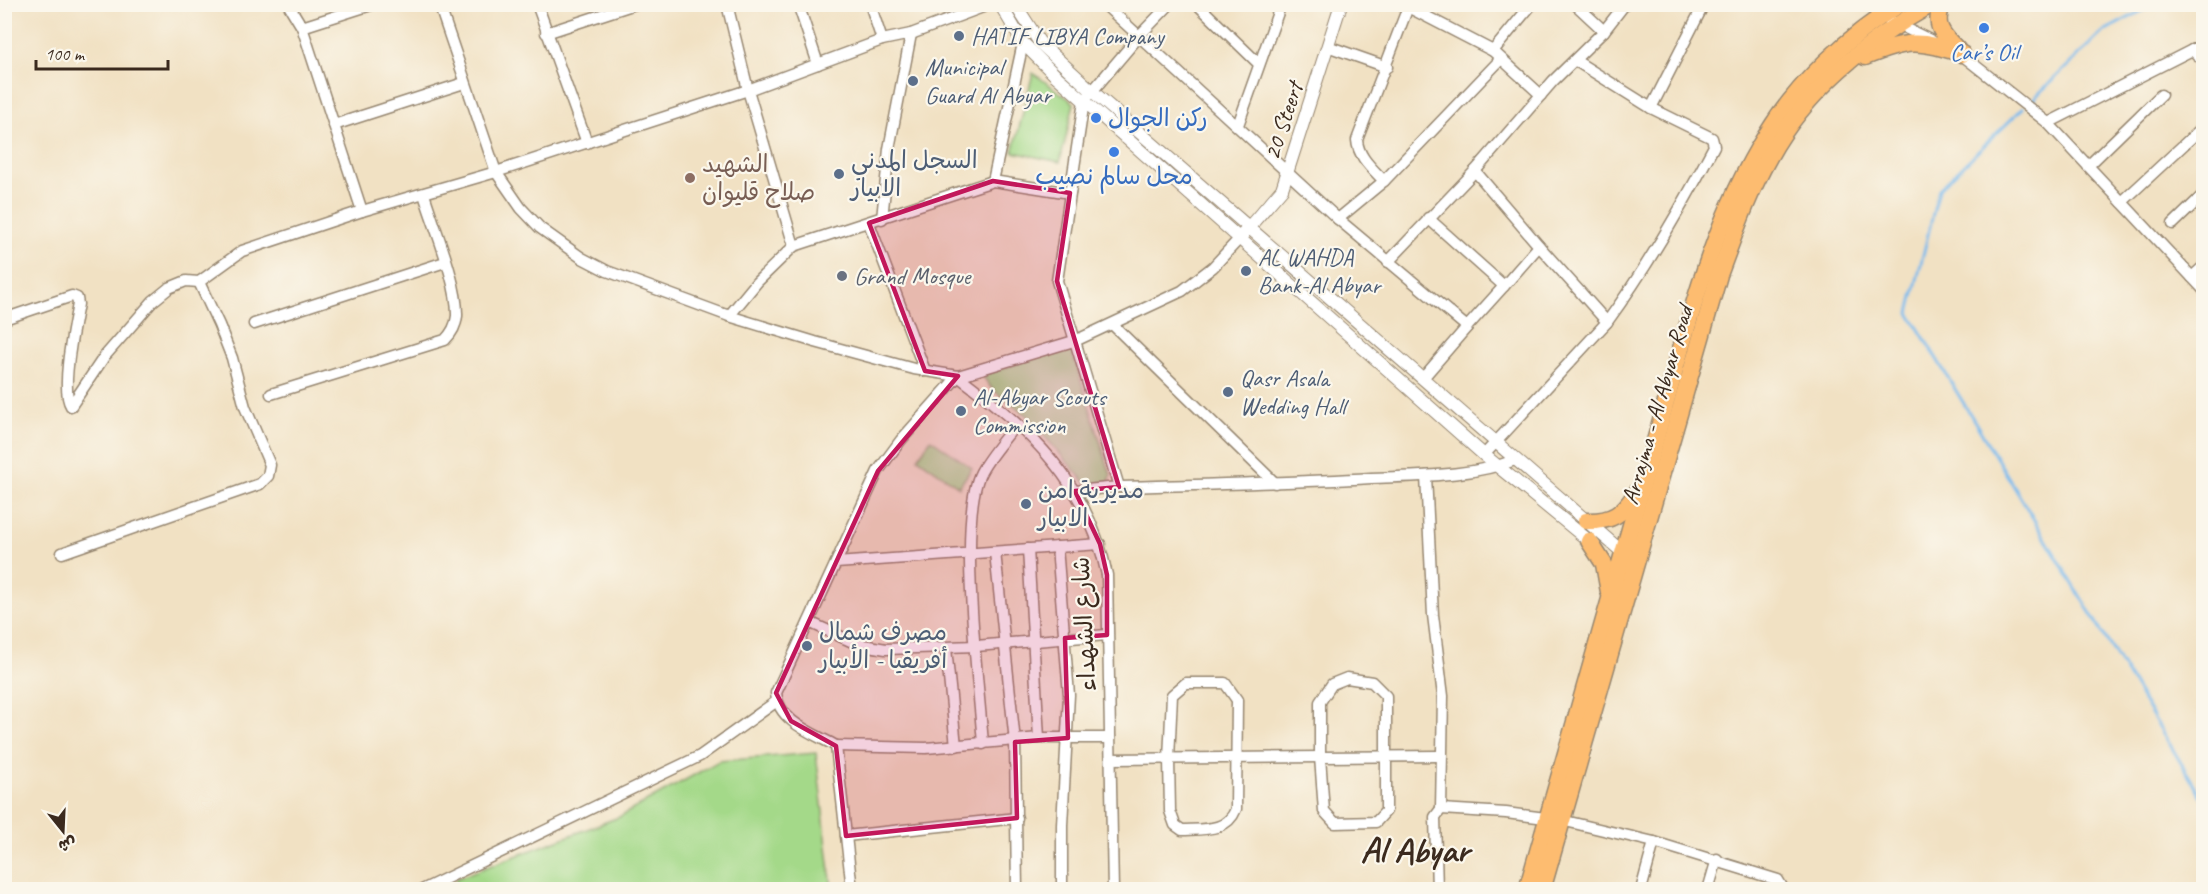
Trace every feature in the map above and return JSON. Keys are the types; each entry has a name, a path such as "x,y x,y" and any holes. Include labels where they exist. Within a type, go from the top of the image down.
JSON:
{"highway":[{"name":"Arrajma - Al Abyar Road","path":"1542,890 1554,819 1608,604 1628,566 1644,479 1714,244 1744,174 1766,135 1796,95 1829,59 1881,16 1900,4"},
{"name":"Arrajma - Al Abyar Road","path":"1527,890 1554,819 1628,566 1719,276 1742,215 1769,156 1817,93 1846,64 1897,24 1932,4"},
{"path":"1943,4 1939,14 1940,29 1943,36 1962,54"},
{"path":"1846,64 1911,42 1929,43 1962,54"},
{"path":"1586,521 1607,521 1622,513 1644,479"},
{"path":"1589,541 1604,564 1608,577 1608,604"}],"street":[{"path":"288,4 302,27 363,211"},
{"path":"302,27 374,4"},
{"path":"439,4 496,172 521,208 540,228 582,258 607,271 729,316 925,371 958,376 1077,340 1182,291 1213,267 1244,233"},
{"path":"537,4 586,143"},
{"path":"546,33 634,4"},
{"path":"727,4 748,90 794,246"},
{"path":"798,4 818,64"},
{"path":"870,4 882,40"},
{"path":"4,319 72,297 77,298 78,304 68,360 68,399 71,406 104,357 153,301 169,288 186,281 199,282 242,251 748,90 882,40 911,34 991,4"},
{"path":"1000,4 1023,43 1088,96 1244,233 1497,467 1589,541 1628,566"},
{"path":"1015,4 1040,43 1088,96"},
{"path":"1104,4 1238,124 1288,174 1338,219 1467,327"},
{"path":"1119,487 1077,340 1057,281 1088,96 1170,4"},
{"path":"1197,4 1259,64"},
{"path":"1238,124 1281,4"},
{"name":"20 Steert","path":"1244,233 1274,200 1288,174 1330,47 1341,4"},
{"path":"1338,219 1384,181 1497,55 1532,4"},
{"path":"1575,4 1604,31"},
{"path":"1388,262 1475,171 1541,95 1604,31 1625,4"},
{"path":"1651,108 1704,4"},
{"path":"1868,4 1881,16 1962,54 2048,123 2204,290"},
{"path":"1384,181 1357,148 1357,140 1387,67 1408,6 1497,55 1541,95"},
{"path":"882,219 889,149 911,34"},
{"path":"993,181 1023,43"},
{"path":"2048,123 2204,44"},
{"path":"1330,47 1387,67"},
{"path":"2192,50 2204,61"},
{"path":"1484,455 1607,322 1638,280 1682,207 1714,146 1712,138 1651,108 1576,61"},
{"path":"334,125 464,83"},
{"path":"2088,166 2162,95"},
{"path":"2122,202 2204,126"},
{"path":"1475,171 1607,322"},
{"path":"729,316 757,282 794,246 993,181 1070,193"},
{"path":"271,394 445,340 452,333 457,318 456,299 424,194"},
{"path":"2173,224 2204,194"},
{"path":"1428,219 1504,286"},
{"path":"869,223 925,371"},
{"path":"1244,233 1423,378 1586,521 1628,566"},
{"path":"1423,378 1539,246"},
{"path":"254,324 445,262"},
{"path":"2192,277 2204,266"},
{"path":"62,553 260,484 268,476 270,465 245,407 232,358 199,282"},
{"path":"1113,325 1275,483"},
{"path":"958,376 901,440 878,471 777,693 777,701 791,721 836,746 926,748 1015,742 1039,738 1110,738"},
{"name":"شارع الشهداء","path":"958,376 1016,424 1061,468 1090,516 1100,544 1107,575 1113,890"},
{"path":"982,744 970,553 972,506 980,472 1016,424"},
{"path":"1075,491 1119,487 1425,476 1497,467 1515,460"},
{"path":"1425,476 1433,615 1443,696 1440,756 1441,809 1435,817 1437,890"},
{"path":"836,563 1100,544"},
{"path":"1057,547 1069,695 1062,825 1062,890"},
{"path":"1028,549 1039,738"},
{"path":"994,552 1015,742 1017,890"},
{"path":"809,622 857,645 886,649 1004,645 1107,635"},
{"path":"945,648 956,746"},
{"path":"1347,678 1372,682 1386,696 1385,756 1386,811 1383,817 1376,822 1335,823 1324,811 1320,757 1320,702 1332,684 1347,678"},
{"path":"1186,683 1225,683 1232,690 1238,700 1236,758 1236,809 1233,817 1217,828 1182,830 1172,819 1169,759 1172,696 1186,683"},
{"path":"422,890 700,756 777,701"},
{"path":"836,746 852,890"},
{"path":"1111,759 1440,756"},
{"path":"1441,809 1554,819 1654,842 1717,859 1778,880 1784,890"},
{"path":"846,836 1017,818"},
{"path":"1641,890 1654,842"},
{"path":"1708,890 1717,859"}],"highlighted area":[{"path":"993,181 1070,193 1057,281 1119,487 1075,491 1100,544 1107,575 1107,635 1065,638 1068,738 1015,742 1017,818 846,836 836,746 791,721 776,693 878,471 958,376 925,371 869,223"}],"green space":[{"path":"1033,73 1074,103 1060,162 1013,152"},
{"path":"1070,346 1111,475 1109,482 1088,486 1026,415 992,389 982,375"},
{"path":"931,439 972,468 959,487 918,458"},
{"path":"816,753 832,889 458,890 455,879 619,817 719,761"}],"waterway":[{"path":"2028,104 2104,31 2155,4"},
{"path":"2023,108 1939,189 1909,313 2204,801"}],"place":[{"name":"Car’s Oil","path":"1984,28"},
{"name":"HATIF LIBYA Company","path":"959,36"},
{"name":"Municipal Guard Al Abyar","path":"913,81"},
{"name":"ركن الجوال","path":"1096,118"},
{"name":"محل سالم نصيب","path":"1114,152"},
{"name":"السجل المدني الابيار","path":"839,174"},
{"name":"الشهيد صلاح قليوان","path":"690,178"},
{"name":"AL WAHDA Bank-Al Abyar","path":"1246,271"},
{"name":"Grand Mosque","path":"842,276"},
{"name":"Qasr Asala Wedding Hall","path":"1228,392"},
{"name":"Al-Abyar Scouts Commission","path":"961,411"},
{"name":"مديرية امن الابيار","path":"1026,504"},
{"name":"مصرف شمال أفريقيا - الأبيار","path":"807,646"}],"district":[{"name":"Al Abyar","path":"1415,850"}]}
